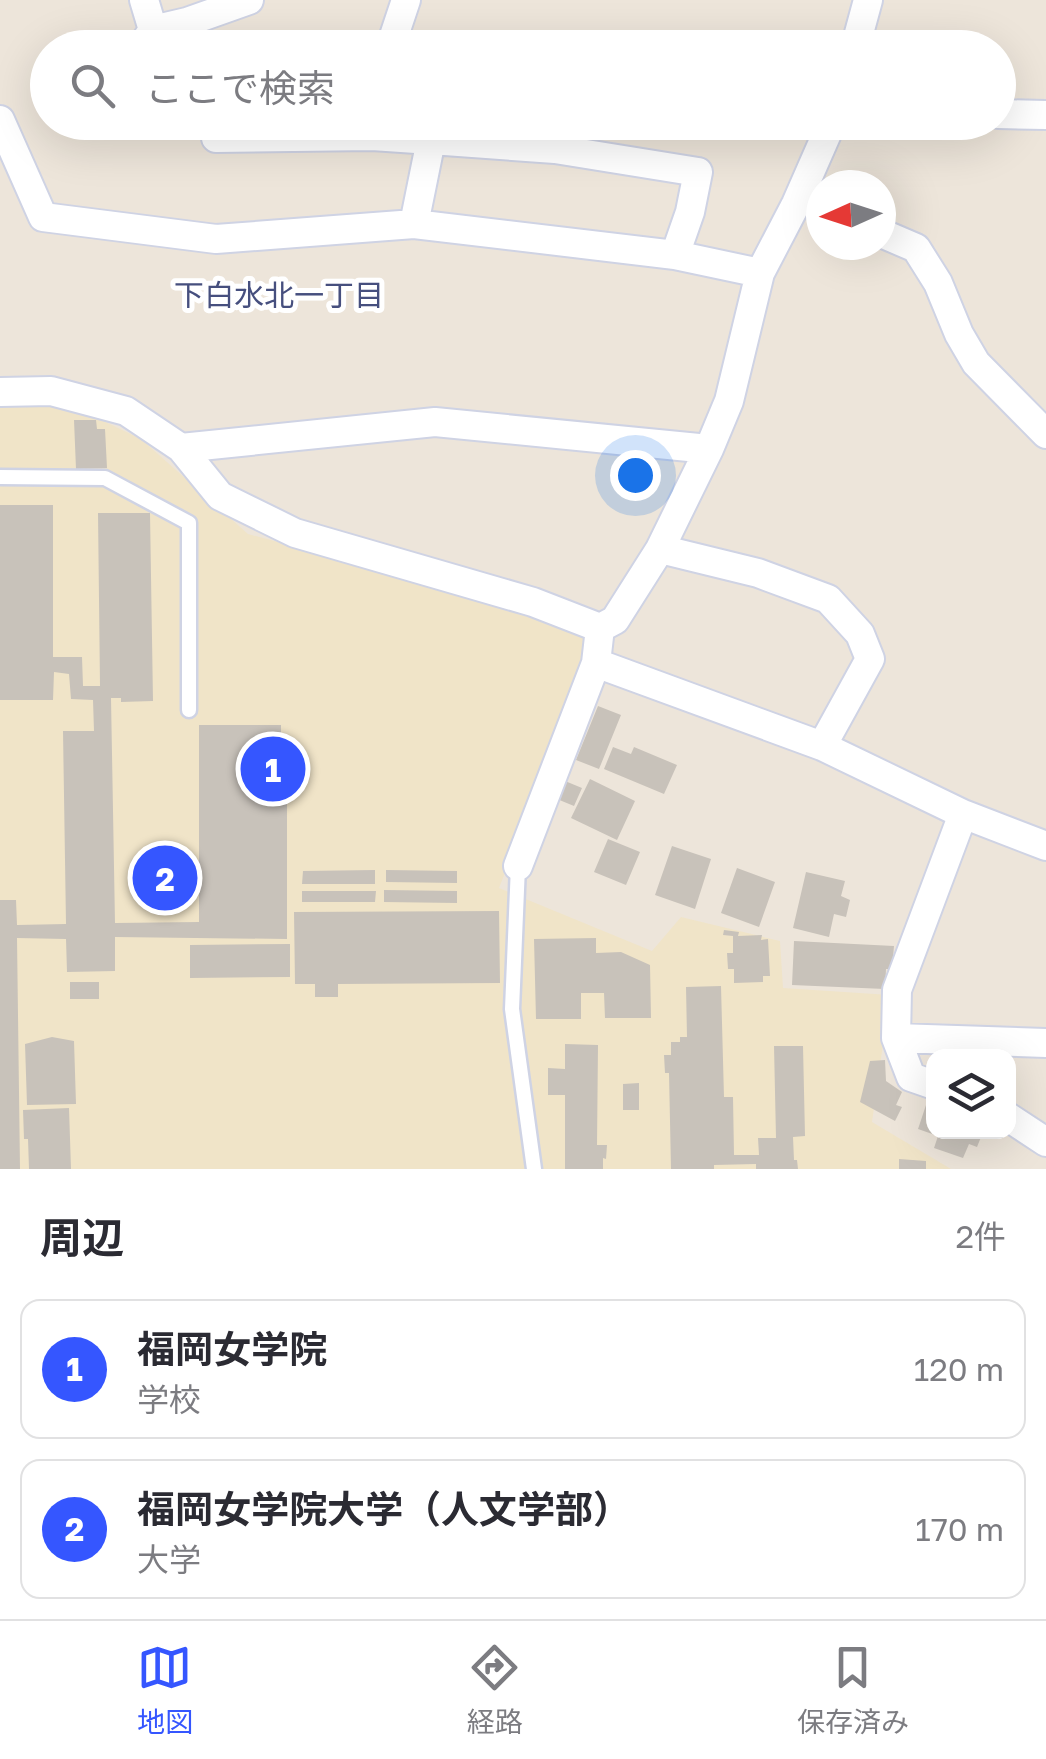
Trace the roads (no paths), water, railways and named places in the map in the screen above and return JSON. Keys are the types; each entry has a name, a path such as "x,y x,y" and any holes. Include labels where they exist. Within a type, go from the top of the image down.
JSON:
{"street":[{"path":"143,30 144,0"},
{"path":"166,30 249,0"},
{"path":"396,30 406,0"},
{"path":"860,30 868,0"},
{"path":"1016,114 1046,115"},
{"path":"0,120 43,217 216,239 414,224 675,255 760,273"},
{"path":"414,224 431,140 554,149 698,172 675,255"},
{"path":"819,170 827,140"},
{"path":"0,392 51,391 126,410 181,448 220,496 295,533 534,602 600,628 616,620 660,549 729,401 760,273 806,212"},
{"path":"896,240 916,248 938,283 976,363 1046,434"},
{"path":"181,448 436,422 709,449"},
{"path":"660,549 758,574 828,599 860,634 870,658 822,746"},
{"path":"518,866 596,663 600,628"},
{"path":"596,663 822,746 963,814 1046,846"},
{"path":"926,1082 911,1077 896,1038 897,990 963,814"},
{"path":"896,1038 1046,1044"},
{"path":"1016,1122 1046,1142"}],"lane":[{"path":"0,477 105,478 189,523 188,710"},
{"path":"518,866 512,1009 534,1169"}],"place":[{"name":"福岡女学院","path":"273,769"},
{"name":"福岡女学院大学（人文学部）","path":"165,878"}],"district":[{"name":"下白水北一丁目","path":"279,295"}]}
